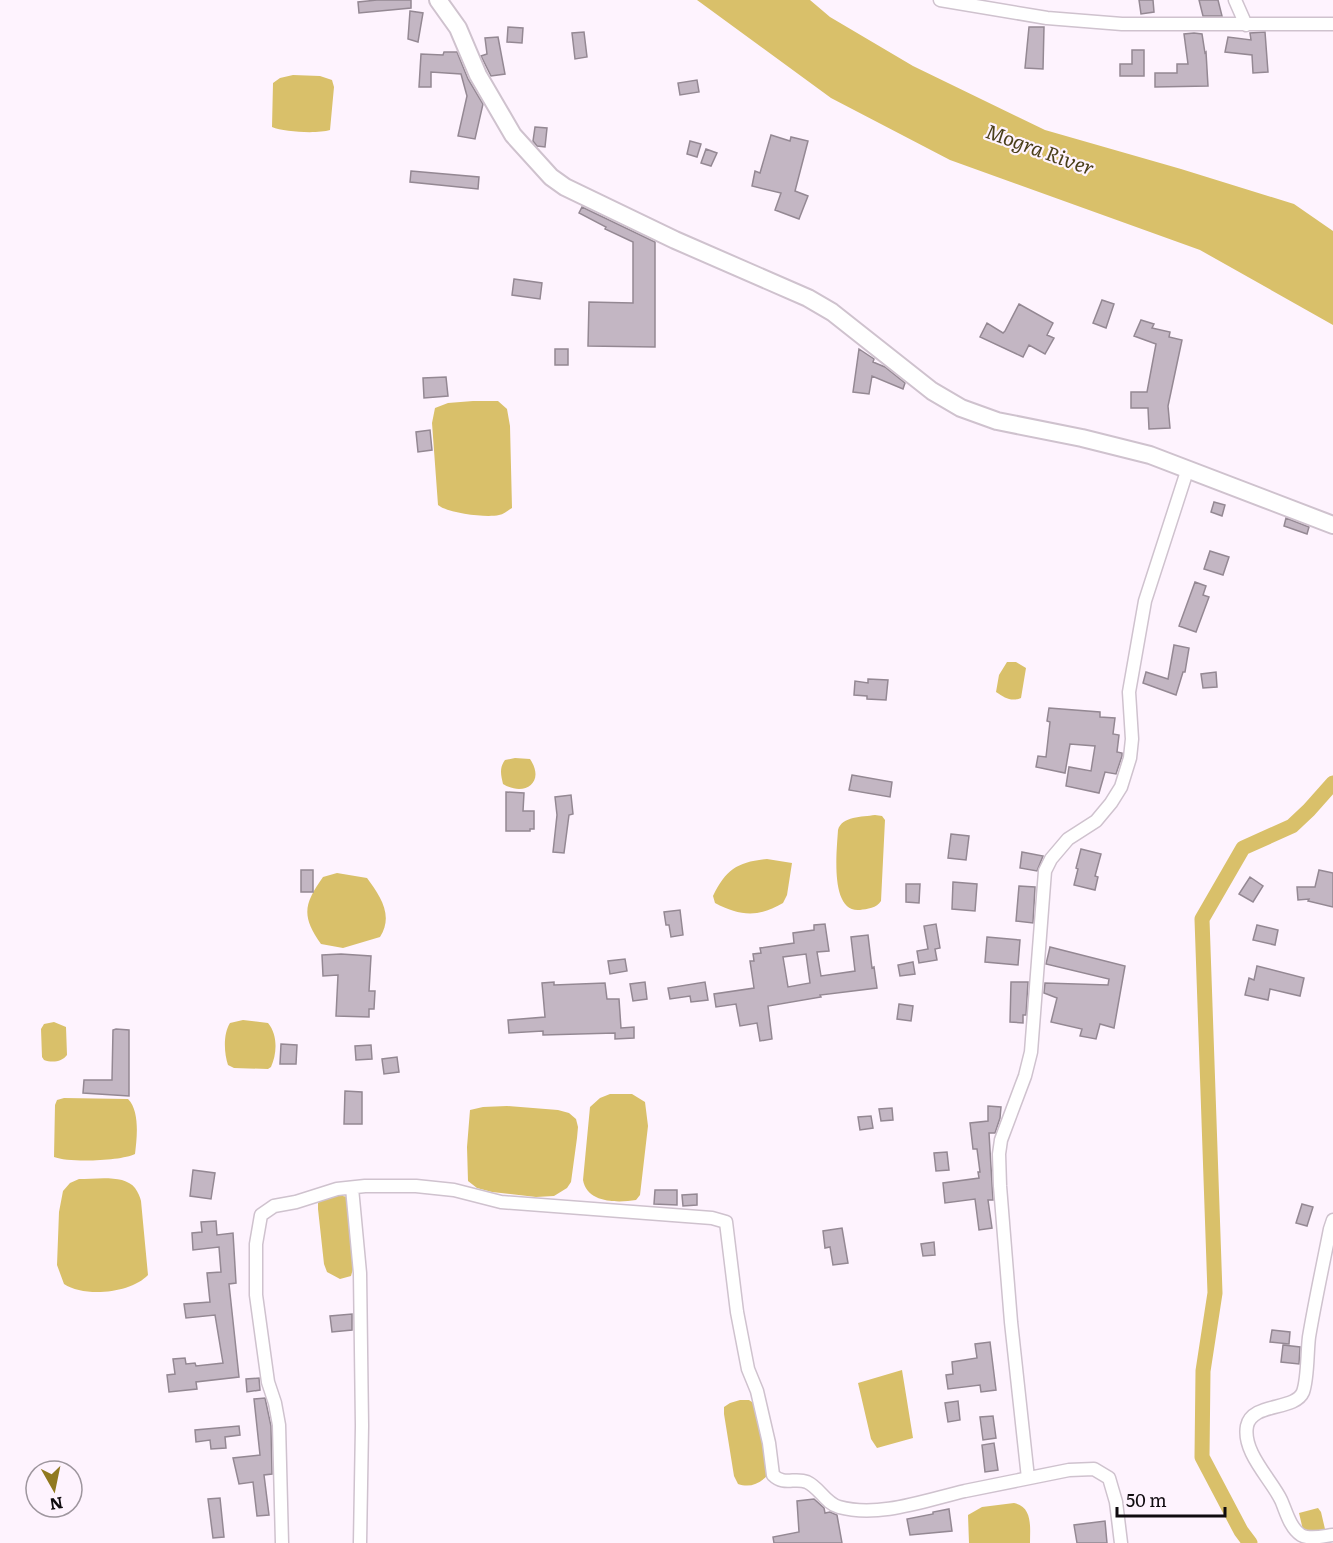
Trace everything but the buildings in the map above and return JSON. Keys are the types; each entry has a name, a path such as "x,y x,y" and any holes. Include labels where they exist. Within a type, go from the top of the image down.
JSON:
{"street":[{"path":"438,0 458,28 478,75 513,135 551,177 565,187 675,240 808,298 832,312 932,391 962,408 997,421 1082,438 1150,455 1333,525"},
{"path":"940,0 1047,18 1100,23 1333,24"},
{"path":"1235,0 1246,25"},
{"path":"1028,1478 1001,1209 999,1164 1001,1140 1026,1076 1031,1052 1045,871 1051,859 1068,839 1096,821 1121,787 1130,758 1132,740 1129,692 1145,601 1188,468"},
{"path":"282,1543 279,1425 268,1382 256,1295 256,1244 261,1215 274,1206 296,1202 337,1189 416,1186 441,1188 501,1202 719,1219 726,1222 737,1312 746,1359 757,1391 769,1443 773,1475 776,1479 787,1482 802,1480 816,1488 827,1501 835,1506 873,1512 1069,1470 1094,1469 1109,1478 1116,1502 1121,1543"},
{"path":"352,1188 360,1273 362,1426 360,1543"},
{"path":"1333,1221 1309,1337 1303,1391 1296,1400 1270,1407 1253,1416 1247,1424 1246,1433 1249,1446 1262,1473 1276,1491 1296,1531 1307,1537 1333,1535"}],"water":[{"name":"Mogra River","path":"697,0 810,0 830,17 913,66 1045,130 1294,204 1333,231 1333,325 1200,250 950,160 831,98"},
{"path":"293,75 320,76 332,80 334,87 330,130 301,132 272,127 273,83 280,78"},
{"path":"498,401 507,409 510,426 512,508 499,515 467,514 438,505 432,423 435,408 448,403"},
{"path":"1007,662 1016,662 1026,668 1021,698 1014,700 996,692 999,675"},
{"path":"530,759 534,767 534,781 525,788 511,788 503,784 501,772 503,763 505,760"},
{"path":"875,815 882,816 885,820 881,901 869,909 850,908 843,901 837,878 838,830 840,825 848,820"},
{"path":"767,859 792,863 787,895 783,903 765,911 749,914 733,911 715,903 713,896 728,873 748,862"},
{"path":"337,873 367,878 372,885 384,906 386,921 380,937 343,948 321,944 310,926 307,910 312,895 323,877"},
{"path":"243,1020 268,1023 274,1033 275,1051 271,1067 268,1069 234,1068 228,1065 225,1044 228,1027 230,1023"},
{"path":"54,1022 66,1027 67,1055 57,1061 44,1060 41,1029 44,1024"},
{"path":"610,1094 632,1094 645,1102 648,1126 640,1195 636,1200 604,1200 590,1193 583,1180 590,1107 600,1098"},
{"path":"64,1098 128,1099 136,1117 135,1154 95,1160 54,1157 55,1105 57,1100"},
{"path":"507,1106 558,1110 569,1113 576,1119 577,1138 571,1182 567,1188 554,1196 536,1197 492,1192 477,1188 468,1181 467,1147 470,1110"},
{"path":"79,1179 117,1179 130,1184 137,1191 141,1201 148,1275 131,1286 108,1292 95,1292 64,1284 57,1265 59,1212 63,1191 70,1183"},
{"path":"337,1195 348,1197 354,1265 351,1276 340,1279 327,1272 324,1264 318,1209 318,1203 323,1198"},
{"path":"902,1370 913,1438 877,1448 871,1439 858,1383"},
{"path":"740,1400 749,1400 755,1404 761,1426 768,1475 758,1483 750,1485 738,1484 734,1476 724,1414 724,1407"},
{"path":"1014,1503 1025,1509 1029,1518 1030,1543 969,1543 968,1515 982,1507"},
{"path":"1318,1508 1325,1529 1313,1534 1303,1530 1299,1513"}],"waterway":[{"path":"1250,1543 1241,1531 1202,1457 1203,1371 1215,1293 1202,919 1243,848 1292,826 1333,783"}]}
